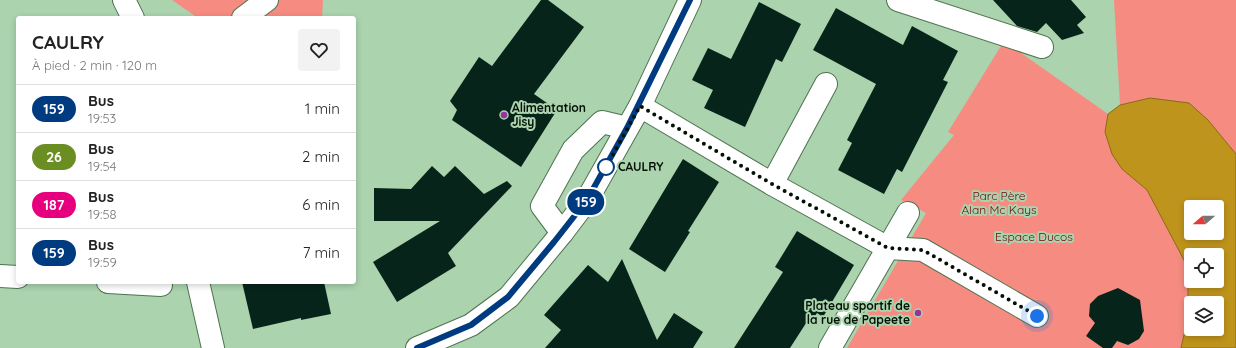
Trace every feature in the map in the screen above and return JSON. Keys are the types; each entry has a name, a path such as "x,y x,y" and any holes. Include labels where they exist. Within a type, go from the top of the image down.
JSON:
{"street":[{"path":"124,0 132,16"},
{"path":"246,16 266,0"},
{"path":"420,348 471,325 508,297 562,233 587,200 640,106 690,0"},
{"path":"898,0 1042,47"},
{"path":"772,184 826,84"},
{"path":"640,106 772,184 888,248 923,250 1037,316"},
{"path":"562,233 542,206 573,150 602,122 627,128"},
{"path":"830,348 908,213"},
{"path":"0,276 16,277"},
{"path":"143,284 161,284"},
{"path":"198,284 213,348"}],"green space":[{"path":"172,0 323,0 322,16 195,16"},
{"path":"1114,0 1236,0 1236,154 1208,120 1137,101 1120,105"},
{"name":"Espace Ducos","path":"1004,41 1108,114 1105,132 1122,169 1147,189 1184,260 1184,288 1188,288 1188,296 1184,296 1184,335 1181,348 847,348 926,213 901,200 954,135 948,132"}],"shaded area":[{"path":"1150,98 1189,103 1208,120 1236,154 1236,348 1181,348 1184,335 1184,336 1224,336 1224,296 1188,296 1188,288 1224,288 1224,248 1184,248 1184,260 1147,190 1122,169 1112,154 1105,132 1108,114 1120,105"}],"building":[{"path":"541,0 548,0 584,27 534,94 557,110 521,167 452,120 457,110 450,101 479,57 492,66"},
{"path":"993,0 1071,0 1086,17 1077,25 1084,33 1062,40 1046,23 1037,32 1017,26"},
{"path":"759,2 801,24 782,62 776,59 745,127 704,108 713,90 692,80 708,48 731,59"},
{"path":"836,8 903,45 912,26 958,51 943,80 948,82 902,172 897,169 884,194 838,170 852,143 847,140 876,84 813,50"},
{"path":"683,159 719,182 688,231 690,232 665,272 629,249"},
{"path":"432,166 444,177 455,166 484,194 507,181 512,186 448,253 456,266 397,302 373,262 440,221 374,221 374,188 411,189"},
{"path":"797,231 854,265 823,317 817,313 813,319 810,317 790,348 734,348 783,272 775,267"},
{"path":"622,259 657,340 674,313 703,332 693,348 545,348 561,330 544,315 588,265 608,282"},
{"path":"242,284 324,284 331,314 301,320 301,318 253,329"},
{"path":"1118,288 1140,300 1144,331 1139,339 1128,345 1117,341 1112,348 1103,348 1086,336 1095,323 1089,316 1090,304 1098,296"}],"bus line":[{"name":"159","path":"417,348 471,325 508,297 587,200 640,106 690,0"}],"place":[{"name":"Alimentation Jisy","path":"504,115"},
{"name":"CAULRY","path":"606,167"},
{"name":"Plateau sportif de la rue de Papeete","path":"918,313"}],"route":[{"path":"606,167 640,106 772,184 888,248 923,250 1037,316"}],"park label":[{"name":"Parc Père Alan Mc Kays","path":"999,203"}]}
